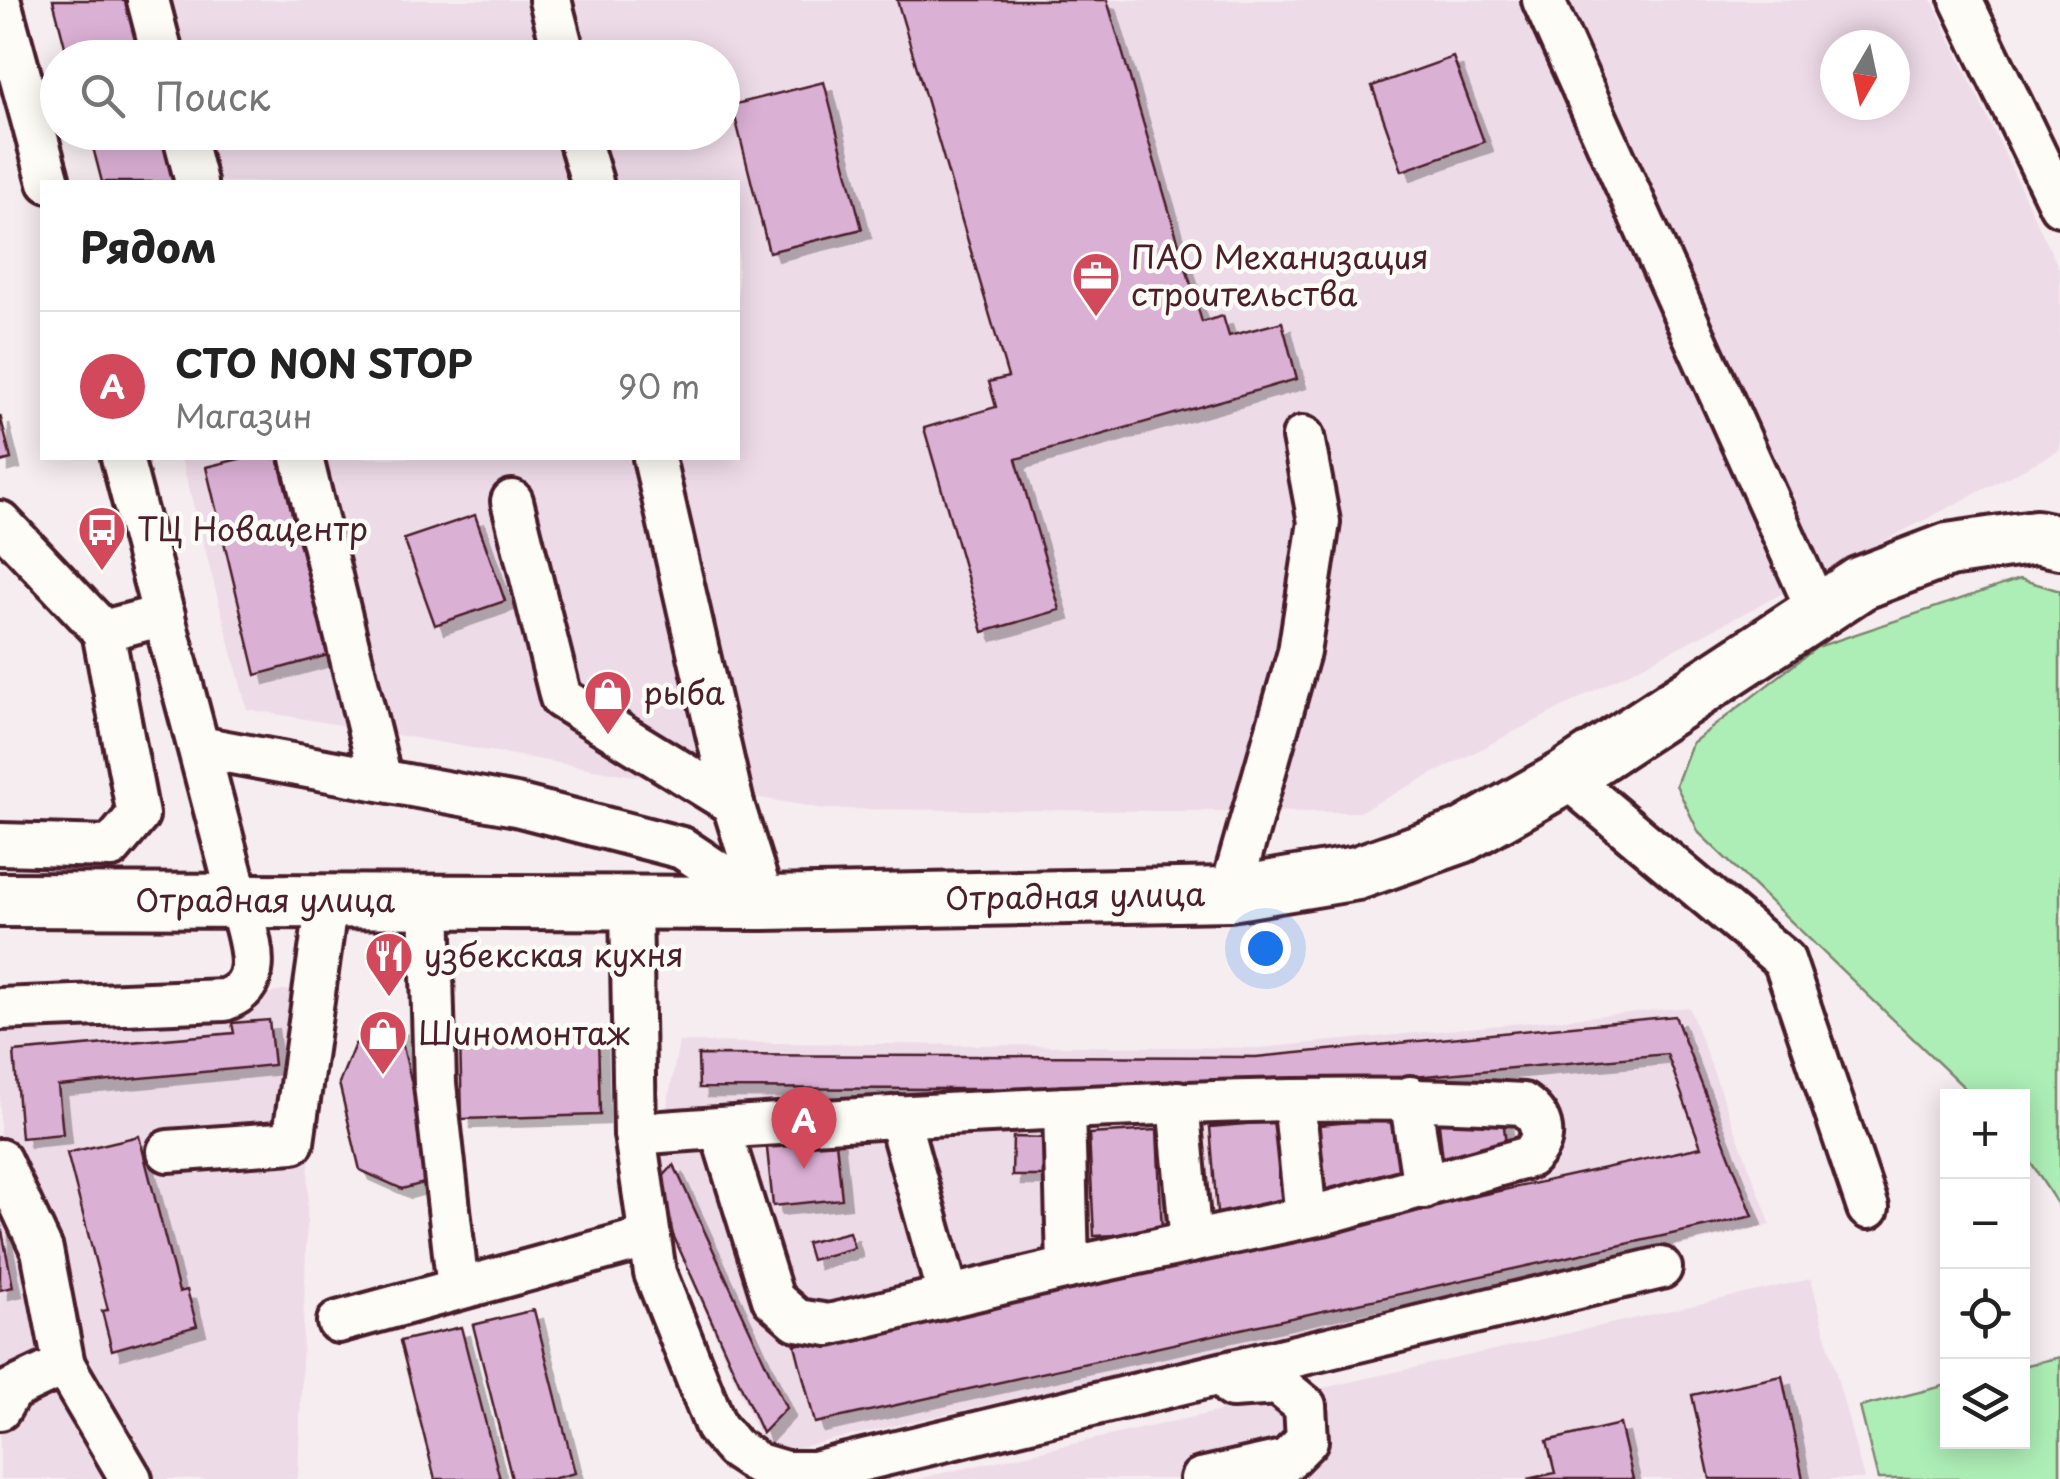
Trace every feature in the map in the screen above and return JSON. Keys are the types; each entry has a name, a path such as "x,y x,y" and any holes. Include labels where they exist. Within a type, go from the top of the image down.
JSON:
{"main road":[{"name":"Отрадная улица","path":"0,900 764,903 1230,894 1357,873 1462,836 1566,778 1860,583 1948,550 2052,536"}],"lane":[{"path":"148,0 158,40"},
{"path":"550,0 560,40"},
{"path":"1543,0 1818,612"},
{"path":"1961,0 2060,205"},
{"path":"0,2 47,180"},
{"path":"188,150 195,180"},
{"path":"582,150 591,180"},
{"path":"1230,894 1298,652 1308,596 1319,522 1303,437"},
{"path":"0,1009 212,1001 234,997 243,990 253,970 200,747 123,460"},
{"path":"302,460 381,780"},
{"path":"654,460 733,804 764,903"},
{"path":"512,500 561,698 733,804"},
{"path":"0,522 103,631 138,815 111,847 0,844"},
{"path":"103,631 164,614"},
{"path":"200,747 516,805 682,848 764,903"},
{"path":"1566,778 1784,960 1868,1208"},
{"path":"168,1151 292,1142 326,902"},
{"path":"430,902 435,1084 458,1289"},
{"path":"631,903 635,1134 655,1273 716,1427 734,1448 758,1464 786,1472 814,1472 1660,1268"},
{"path":"635,1134 720,1128 898,1116 1178,1102 1410,1098 1523,1104 1536,1116 1542,1134 1529,1158 1424,1188 829,1325 797,1320 773,1300 720,1128"},
{"path":"1410,1098 1424,1188"},
{"path":"1294,1100 1306,1217"},
{"path":"1178,1102 1192,1242"},
{"path":"1064,1108 1068,1268"},
{"path":"898,1116 948,1295"},
{"path":"0,1160 42,1250 64,1365 130,1479"},
{"path":"338,1322 650,1237"},
{"path":"0,1409 11,1390 64,1365"},
{"path":"1144,1393 1278,1384 1305,1406 1307,1440 1287,1460 1201,1479"}],"shaded area":[{"path":"61,0 1932,0 2060,271 2060,450 1359,812 824,809 247,709 182,460 740,460 740,180 108,180 101,150 740,150 740,40 72,40"},
{"path":"281,990 315,990 298,1479 0,1479 0,1029 248,1002"},
{"path":"1689,1007 1771,1225 767,1455 652,1188 679,1042 1259,1048"},
{"path":"1811,1279 1864,1479 916,1479"}],"green space":[{"path":"2020,579 2060,591 2060,1208 2030,1162 2030,1089 1966,1089 1699,833 1676,785 1692,743 1817,647"},
{"path":"2060,1357 2060,1479 1878,1479 1860,1407 1940,1387 1940,1449 2030,1449 2030,1364"}],"building":[{"path":"53,0 129,0 140,40 63,40"},
{"name":"ПАО Механизация строительства","path":"897,0 1107,0 1202,322 1223,316 1229,336 1282,322 1297,379 1016,459 1060,610 983,632 924,428 996,407 989,382 1008,377"},
{"path":"1453,57 1484,142 1402,171 1372,86"},
{"path":"824,82 862,229 769,252 740,137 740,103"},
{"path":"94,150 170,150 178,180 101,180"},
{"path":"0,415 11,459 0,462"},
{"path":"235,460 279,460 328,655 256,675 206,467"},
{"path":"475,515 505,601 435,625 404,539"},
{"path":"1675,1016 1753,1216 815,1423 795,1345 1701,1147 1667,1054 1271,1090 699,1088 698,1055 1256,1057"},
{"path":"269,1020 274,1065 58,1086 63,1134 21,1138 14,1052 234,1033 232,1023"},
{"path":"398,1026 435,1180 402,1189 360,1170 339,1083 355,1044"},
{"path":"598,1033 600,1115 462,1119 460,1037"},
{"path":"1502,1109 1507,1153 1443,1160 1438,1115"},
{"path":"1402,1117 1409,1185 1325,1193 1319,1125"},
{"path":"1279,1121 1286,1208 1217,1213 1210,1127"},
{"path":"1157,1130 1162,1233 1094,1236 1089,1134"},
{"path":"835,1132 842,1199 773,1206 766,1139"},
{"path":"139,1136 179,1292 187,1290 197,1326 112,1350 102,1311 108,1310 67,1153"},
{"path":"1013,1137 1048,1138 1048,1176 1012,1176"},
{"path":"674,1165 786,1408 762,1433 652,1188"},
{"path":"0,1221 13,1287 0,1290"},
{"path":"849,1232 854,1248 811,1260 806,1243"},
{"path":"534,1310 575,1473 552,1479 512,1479 473,1325"},
{"path":"461,1327 500,1479 435,1479 400,1341"},
{"path":"1782,1376 1803,1479 1710,1479 1692,1395"},
{"path":"1620,1424 1633,1479 1527,1479 1555,1473 1547,1441"}],"place":[{"name":"ПАО Механизация строительства","path":"1096,318"},
{"name":"ТЦ Новацентр","path":"102,572"},
{"name":"рыба","path":"608,736"},
{"name":"узбекская кухня","path":"389,998"},
{"name":"Шиномонтаж","path":"383,1076"},
{"name":"СТО NON STOP","path":"804,1169"}]}
